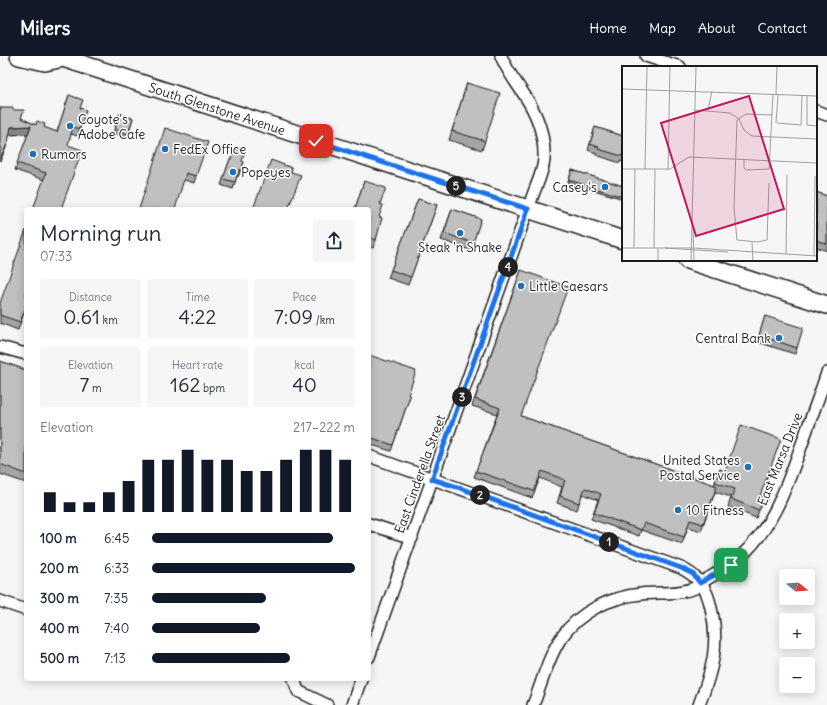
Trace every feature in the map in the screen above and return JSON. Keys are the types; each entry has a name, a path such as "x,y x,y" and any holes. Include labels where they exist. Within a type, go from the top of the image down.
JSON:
{"main road":[{"name":"South Glenstone Avenue","path":"19,56 45,62 62,57 622,240"},
{"path":"690,261 827,305"}],"street":[{"name":"East Cinderella Street","path":"371,651 544,161 543,141 535,114 525,96 508,72 501,56"},
{"path":"646,56 677,66"},
{"path":"817,111 827,115"},
{"path":"0,347 24,353"},
{"name":"East Marsa Drive","path":"534,705 557,644 568,629 582,616 608,600 641,594 674,593 695,587 740,557 756,541 766,528 822,402 827,373"},
{"path":"371,457 681,568 693,574 709,598 715,621 715,646 708,681 699,705"},
{"path":"371,525 412,538"},
{"path":"0,601 24,609"},
{"path":"295,681 298,691 327,705"},
{"path":"352,705 360,681"}],"building":[{"path":"467,83 500,93 485,141 452,131"},
{"path":"69,95 83,100 80,108 86,110 80,129 73,127 68,145 82,150 62,207 34,207 46,173 17,163 31,126 11,127 8,142 0,158 0,108 24,110 21,118 36,125 37,121 45,124 44,127 57,132"},
{"path":"119,114 133,118 128,134 115,129"},
{"path":"595,127 622,136 622,156 598,149 599,147 590,144"},
{"path":"165,128 208,142 196,176 186,173 176,207 140,207"},
{"name":"Popeyes","path":"236,149 243,151 242,153 244,154 242,161 244,162 241,170 239,170 235,182 223,179 230,159"},
{"path":"271,160 292,168 291,172 301,175 289,207 254,207"},
{"path":"572,170 622,186 622,197 569,180"},
{"path":"364,181 386,188 380,204 383,205 379,217 382,218 376,240 371,238 371,207 356,207"},
{"path":"817,192 827,196 827,244 817,240"},
{"path":"418,199 437,205 411,277 391,270"},
{"name":"Steak 'n Shake","path":"452,209 481,219 473,243 444,233"},
{"path":"24,236 24,312 20,322 0,315 0,303"},
{"path":"521,270 568,287 521,416 717,486 703,524 690,520 684,537 644,523 641,530 594,513 601,494 585,488 579,503 560,496 565,480 542,471 534,491 476,471 500,408 475,399"},
{"name":"Central Bank","path":"765,316 803,328 797,348 759,335"},
{"path":"371,356 416,371 408,395 410,396 393,445 371,438"},
{"path":"0,361 24,369 24,473 0,464"},
{"name":"United States Postal Service","path":"741,425 781,439 760,496 764,497 759,510 731,499 735,489 715,482 720,469 725,471"}],"place":[{"name":"Coyote's Adobe Cafe","path":"70,126"},
{"name":"FedEx Office","path":"165,149"},
{"name":"Rumors","path":"33,154"},
{"name":"Popeyes","path":"233,172"},
{"name":"Casey's","path":"605,187"},
{"name":"Steak 'n Shake","path":"460,233"},
{"name":"Little Caesars","path":"521,286"},
{"name":"Central Bank","path":"779,338"},
{"name":"United States Postal Service","path":"748,467"},
{"name":"10 Fitness","path":"678,510"}],"route":[{"path":"316,141 528,209 432,479 681,568 693,574 700,583 731,565"}]}
